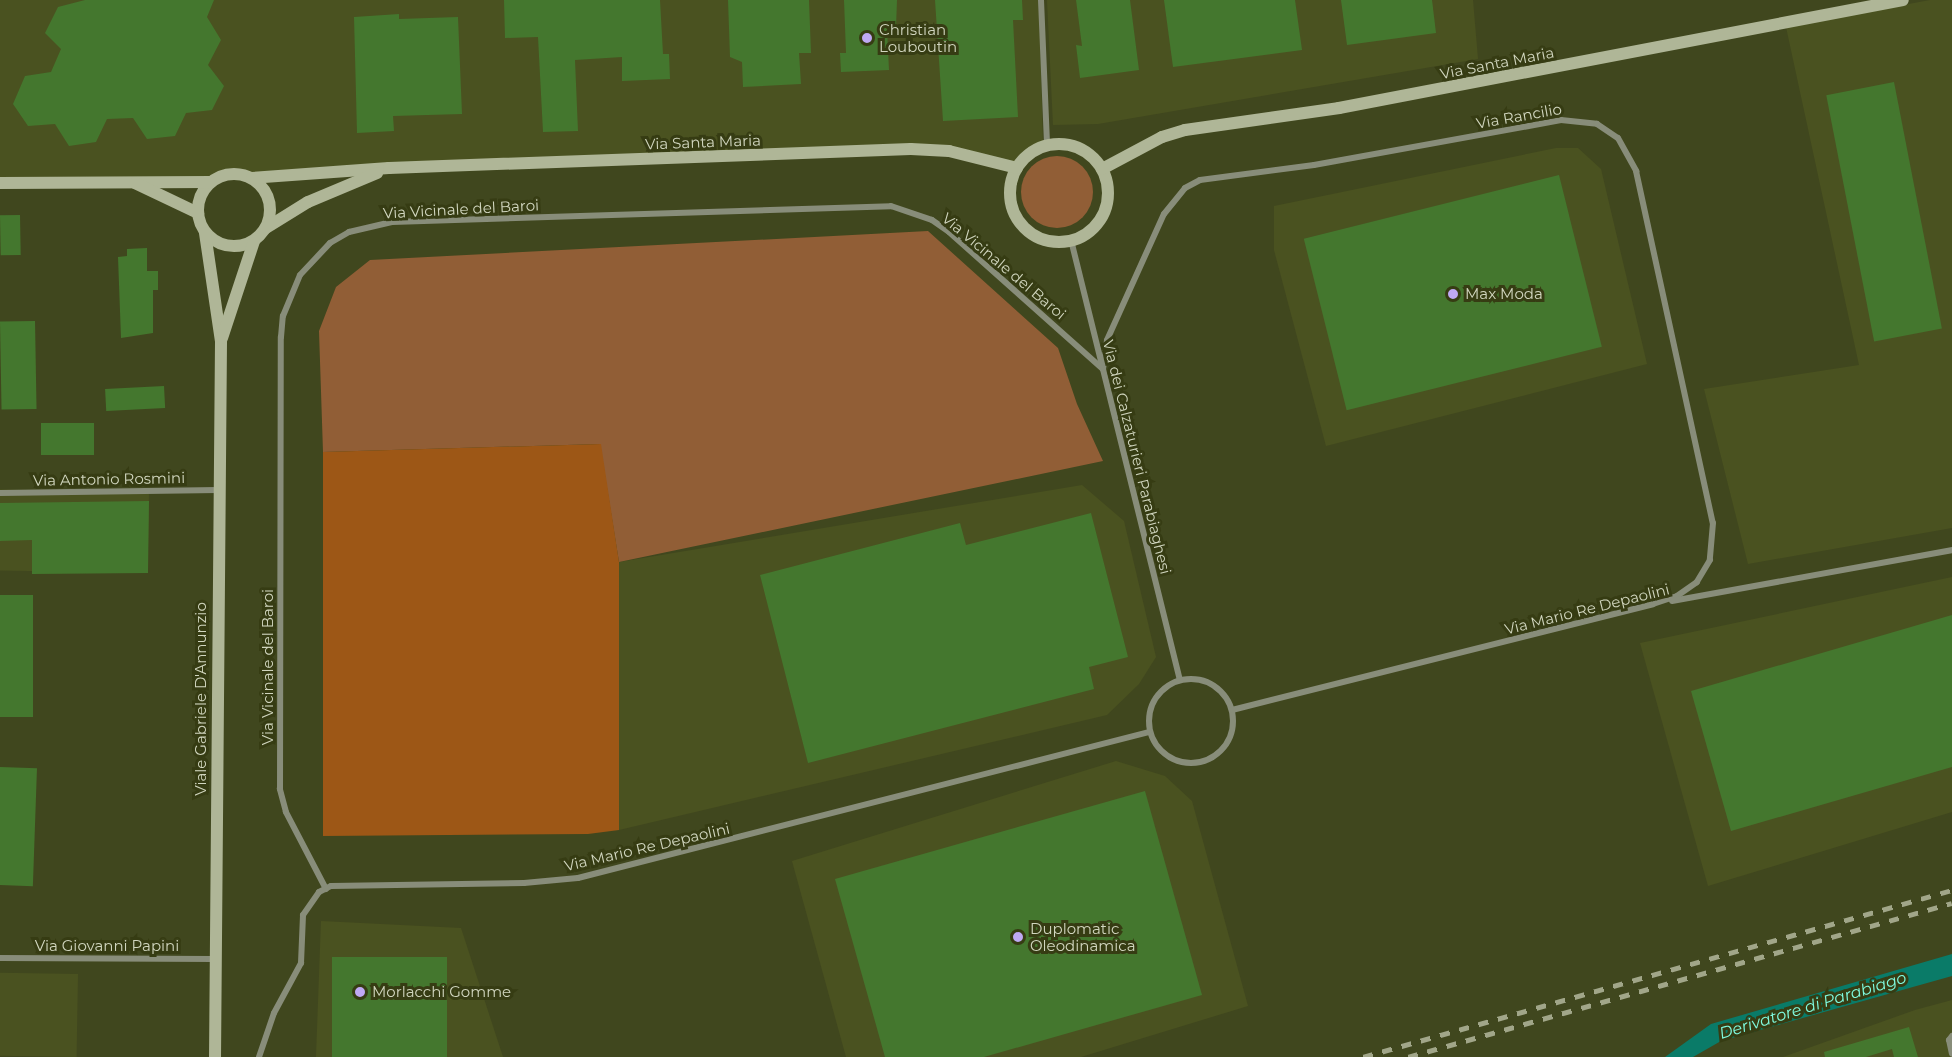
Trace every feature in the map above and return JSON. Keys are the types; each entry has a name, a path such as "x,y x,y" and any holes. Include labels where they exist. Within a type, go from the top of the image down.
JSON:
{"street":[{"path":"1041,0 1047,145"},
{"name":"Via Santa Maria","path":"1102,169 1162,137 1185,130 1339,108 1903,0"},
{"name":"Via Rancilio","path":"1103,369 1107,340 1164,214 1185,188 1200,180 1314,165 1561,120 1597,124 1618,138 1636,171 1714,529 1710,560 1697,582 1677,597 1652,604"},
{"path":"1047,145 1072,145 1094,158 1102,169 1108,193 1101,218 1093,228 1071,240 1046,240 1024,227 1016,217 1010,192 1017,168 1024,158 1047,145"},
{"name":"Via Santa Maria","path":"0,183 129,180 211,182 231,175 252,178 389,168 911,149 950,151 1017,168"},
{"name":"Via Santa Maria","path":"254,241 266,228 308,202 389,168"},
{"name":"Via Santa Maria","path":"0,178 14,181"},
{"path":"252,178 269,200 266,228"},
{"name":"Via Santa Maria","path":"129,180 198,213"},
{"path":"211,182 198,201 198,213 205,233 228,246 254,241"},
{"name":"Via Vicinale del Baroi","path":"326,889 286,812 280,789 281,337 283,316 295,285 313,257 330,243 349,232 392,222 891,206 932,220 949,232 1103,369"},
{"name":"Viale Gabriele D'Annunzio","path":"205,233 221,342 214,959 215,1057"},
{"name":"Via dei Calzaturieri Parabiaghesi","path":"1071,240 1180,679"},
{"name":"Viale Gabriele D'Annunzio","path":"221,342 254,241"},
{"name":"Via Antonio Rosmini","path":"0,493 218,490"},
{"name":"Via Mario Re Depaolini","path":"1232,710 1652,604 1952,550"},
{"path":"1197,678 1212,684 1225,695 1232,710 1233,727 1227,742 1216,755 1201,762 1185,763 1169,758 1156,747 1149,732 1148,715 1154,699 1165,687 1180,679 1197,678"},
{"name":"Via Mario Re Depaolini","path":"326,889 345,884 524,883 578,878 1149,732"},
{"path":"259,1057 274,1013 301,963 303,915 309,902 326,889"},
{"name":"Via Giovanni Papini","path":"0,958 214,959"},
{"path":"1950,1038 1952,1054"}],"shaded area":[{"path":"0,0 1039,0 1043,144 1016,164 969,152 252,177 239,172 211,180 0,181"},
{"path":"1047,0 1473,0 1478,59 1098,124 1053,125"},
{"path":"1930,0 1952,0 1952,528 1748,564 1704,389 1859,365 1786,27"},
{"path":"1556,148 1578,148 1601,169 1647,364 1326,446 1274,250 1274,206"},
{"path":"1057,156 1077,162 1087,172 1093,192 1087,212 1077,222 1057,228 1037,222 1027,212 1021,192 1027,172 1037,162"},
{"path":"928,231 1058,348 1077,404 1103,461 619,562 600,444 323,452 319,331 336,287 370,260"},
{"path":"601,444 619,562 619,830 588,834 323,836 323,452"},
{"path":"1082,485 1124,521 1156,657 1139,684 1107,715 619,830 619,562"},
{"path":"0,489 149,492 148,573 0,570"},
{"path":"1952,577 1952,812 1708,886 1640,643"},
{"name":"Duplomatic Oleodinamica","path":"1116,761 1165,776 1192,801 1248,1006 1081,1057 846,1057 792,861"},
{"path":"321,921 461,928 503,1057 316,1057"},
{"path":"0,973 78,974 77,1057 0,1056"},
{"path":"1952,1000 1952,1057 1783,1057 1915,1010"}],"water":[{"name":"Derivatore di Parabiago","path":"1952,954 1952,976 1721,1041 1693,1057 1665,1057 1711,1024"}],"building":[{"path":"85,0 214,0 207,17 221,40 208,65 224,86 212,110 186,113 175,136 147,139 133,118 107,119 96,142 69,146 55,124 28,126 13,104 25,76 51,72 61,49 45,33 58,7"},
{"path":"504,0 660,0 663,54 669,54 670,79 622,81 622,57 575,60 578,131 543,132 538,37 505,38"},
{"path":"728,0 809,0 811,53 799,53 801,84 743,87 742,62 730,57"},
{"name":"Christian Louboutin","path":"844,0 897,0 896,28 887,29 889,70 841,72 840,53 846,53"},
{"path":"935,0 1022,0 1023,20 1013,20 1018,117 943,121"},
{"path":"1076,0 1130,0 1139,70 1080,78 1076,45 1082,46"},
{"path":"1164,0 1295,0 1302,50 1173,67"},
{"path":"1341,0 1432,0 1436,33 1347,45"},
{"path":"399,14 399,19 458,17 462,114 393,116 394,131 357,133 354,17"},
{"path":"1894,82 1942,328 1874,342 1826,95"},
{"name":"Max Moda","path":"1559,175 1602,347 1347,410 1304,239"},
{"path":"0,215 20,215 21,255 1,255"},
{"path":"147,248 147,271 158,271 158,290 153,290 153,333 121,338 118,257 127,256 127,249"},
{"path":"35,321 37,409 2,410 0,322"},
{"path":"164,386 165,408 106,411 105,389"},
{"path":"41,423 94,423 94,455 41,455"},
{"path":"149,501 148,573 32,574 32,540 0,541 0,503"},
{"path":"1091,513 1128,657 1089,667 1094,689 808,763 760,575 960,523 966,545"},
{"path":"0,595 33,595 33,717 0,717"},
{"path":"1952,615 1952,767 1731,831 1691,691"},
{"path":"0,767 37,768 33,886 0,885"},
{"name":"Duplomatic Oleodinamica","path":"1145,791 1202,995 984,1057 885,1057 835,879"},
{"path":"332,957 447,957 447,1057 332,1057"},
{"path":"1909,1027 1918,1057 1894,1057 1892,1049 1866,1057 1825,1057 1824,1052"}],"railway":[{"path":"1363,1057 1952,890"},
{"path":"1408,1057 1952,903"}],"place":[{"name":"Christian Louboutin","path":"867,38"},
{"name":"Max Moda","path":"1453,294"},
{"name":"Duplomatic Oleodinamica","path":"1018,937"},
{"name":"Morlacchi Gomme","path":"360,992"}]}
